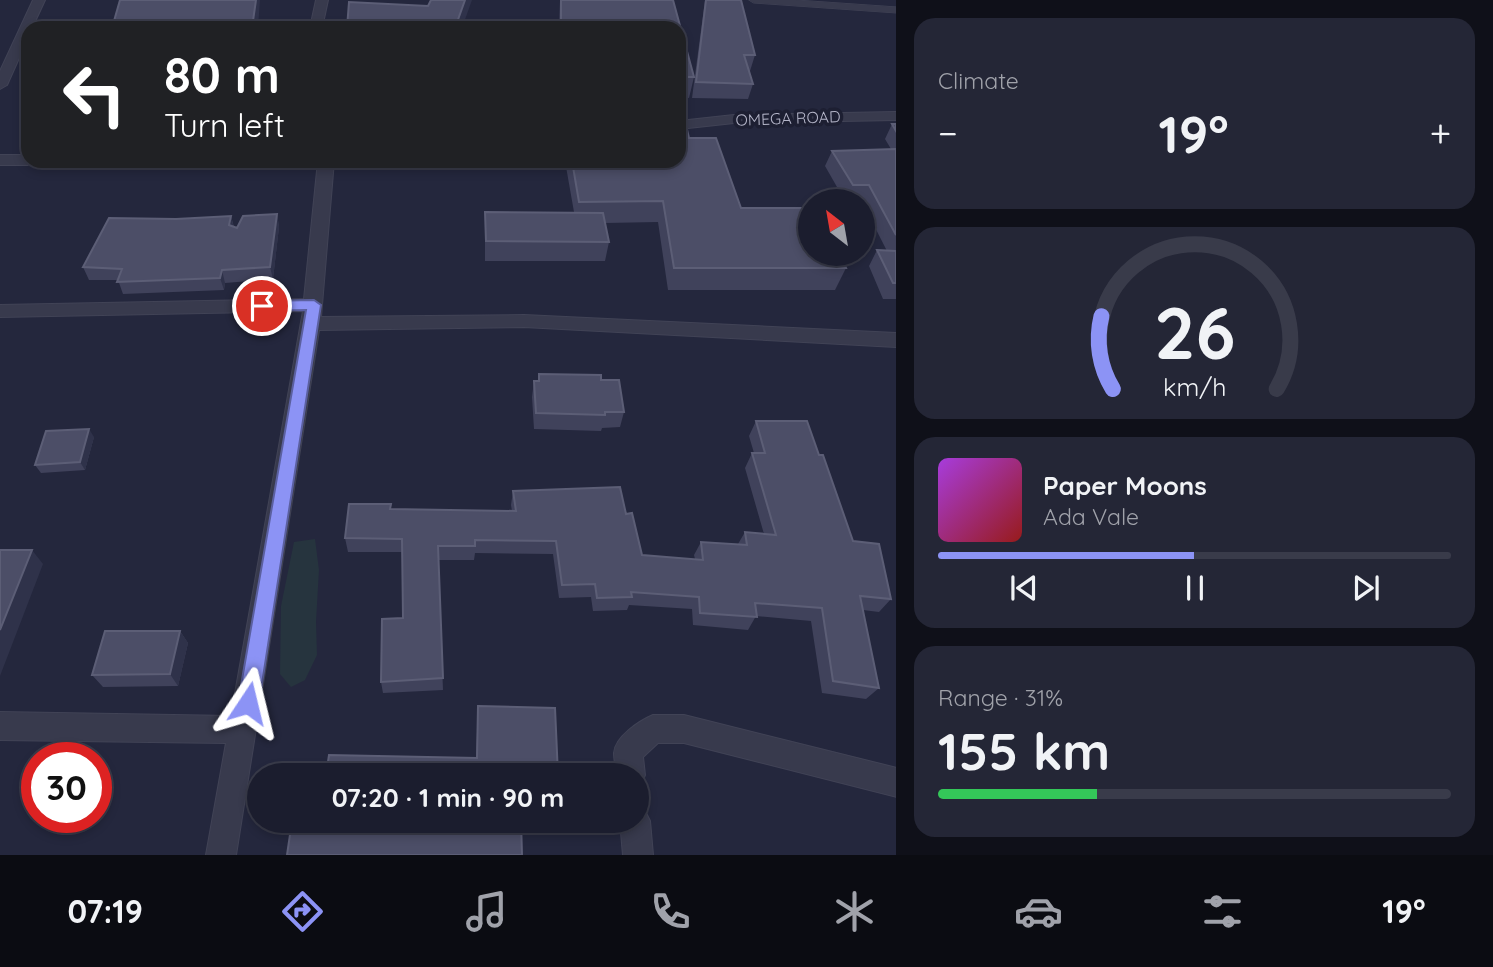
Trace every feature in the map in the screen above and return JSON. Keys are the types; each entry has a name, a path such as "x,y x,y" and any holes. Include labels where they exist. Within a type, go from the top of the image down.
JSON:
{"street":[{"path":"29,21 39,0"},
{"path":"318,21 322,0"},
{"path":"0,85 21,39"},
{"name":"OMEGA ROAD","path":"686,124 734,120 896,116"},
{"path":"0,160 21,160"},
{"path":"221,855 313,314 325,168"},
{"path":"0,311 313,314 524,321 896,340"},
{"path":"0,726 244,730"},
{"path":"630,763 628,751 653,729 684,729 896,783"},
{"path":"636,833 638,855"}],"lane":[{"path":"754,0 896,10"}],"shaded area":[{"path":"315,539 319,570 317,655 305,680 291,687 280,674 281,606 294,542"}],"building":[{"path":"120,0 256,0 253,21 114,21"},
{"path":"431,0 465,0 458,21 348,21 349,2 428,6"},
{"path":"561,0 673,0 679,21 561,21"},
{"path":"706,0 741,0 755,55 744,55 753,84 696,82"},
{"path":"686,48 694,77 686,77"},
{"path":"686,125 689,138 716,138 741,208 798,208 798,266 846,268 674,268 663,201 579,202 573,168 686,168"},
{"path":"896,149 896,235 875,196 875,189 871,189 869,185 853,185 832,151"},
{"path":"485,212 603,213 609,242 486,241"},
{"path":"277,214 270,267 222,270 220,278 117,282 122,269 83,267 109,218 231,216 229,225 237,228 243,216"},
{"path":"877,250 896,251 896,283 893,283"},
{"path":"539,374 601,375 601,380 619,380 624,412 605,412 605,415 536,413 534,381 539,381"},
{"path":"756,421 807,421 819,455 823,455 853,541 879,544 891,599 860,596 879,688 833,681 822,608 755,603 757,617 700,613 699,597 631,592 632,597 597,598 595,584 562,585 556,541 475,540 475,546 438,546 443,678 381,682 382,619 403,618 402,539 345,538 349,504 391,504 390,509 516,511 513,491 620,487 626,514 632,513 642,555 703,560 701,542 747,545 745,532 776,535 752,453 765,453"},
{"path":"89,429 80,462 35,465 46,431"},
{"path":"0,550 32,550 0,630"},
{"path":"105,631 180,631 170,674 92,675"},
{"path":"478,706 555,708 557,763 328,763 329,755 477,758"},
{"path":"290,833 521,833 522,855 287,855"}],"route":[{"path":"248,703 314,305 262,306"}]}
